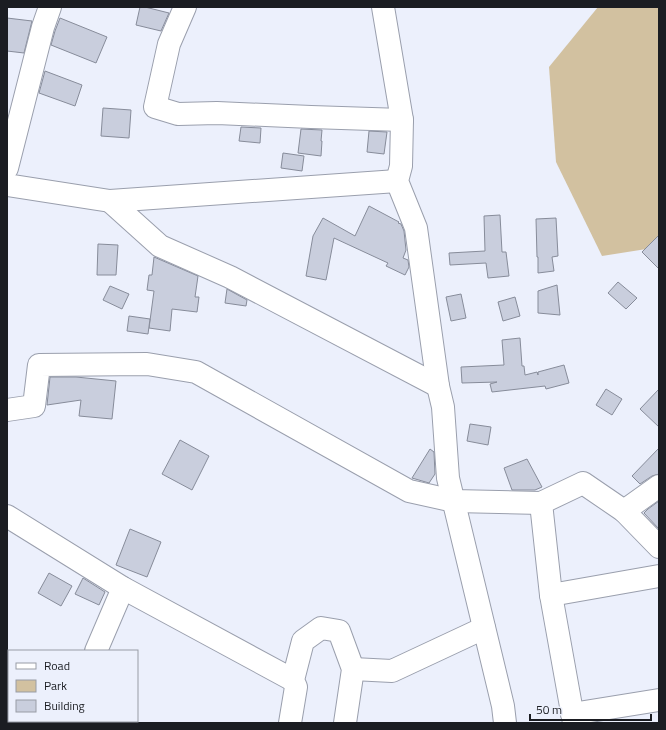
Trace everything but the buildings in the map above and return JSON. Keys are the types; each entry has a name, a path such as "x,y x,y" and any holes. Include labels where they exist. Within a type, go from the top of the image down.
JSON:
{"street":[{"path":"7,168 43,27 50,7"},
{"path":"185,7 169,44 155,107 178,114 217,113 402,120"},
{"path":"383,7 402,120 401,166 398,181 416,228 438,386 443,407 448,478 503,706 505,723"},
{"path":"7,185 110,200 398,181"},
{"path":"110,200 160,246 230,277 438,386"},
{"path":"7,410 34,406 38,365 147,364 196,372 410,491 454,501 541,503 583,483 624,511 659,547"},
{"path":"624,511 659,486"},
{"path":"541,503 551,596 573,718 659,700"},
{"path":"7,516 123,588 293,680"},
{"path":"551,596 659,576"},
{"path":"96,650 123,588"},
{"path":"290,723 296,687 293,680 303,641 321,628 339,631 353,669 345,723"},
{"path":"353,669 392,671 484,628"}],"green space":[{"path":"598,7 659,7 659,247 602,256 556,162 549,67"}]}
